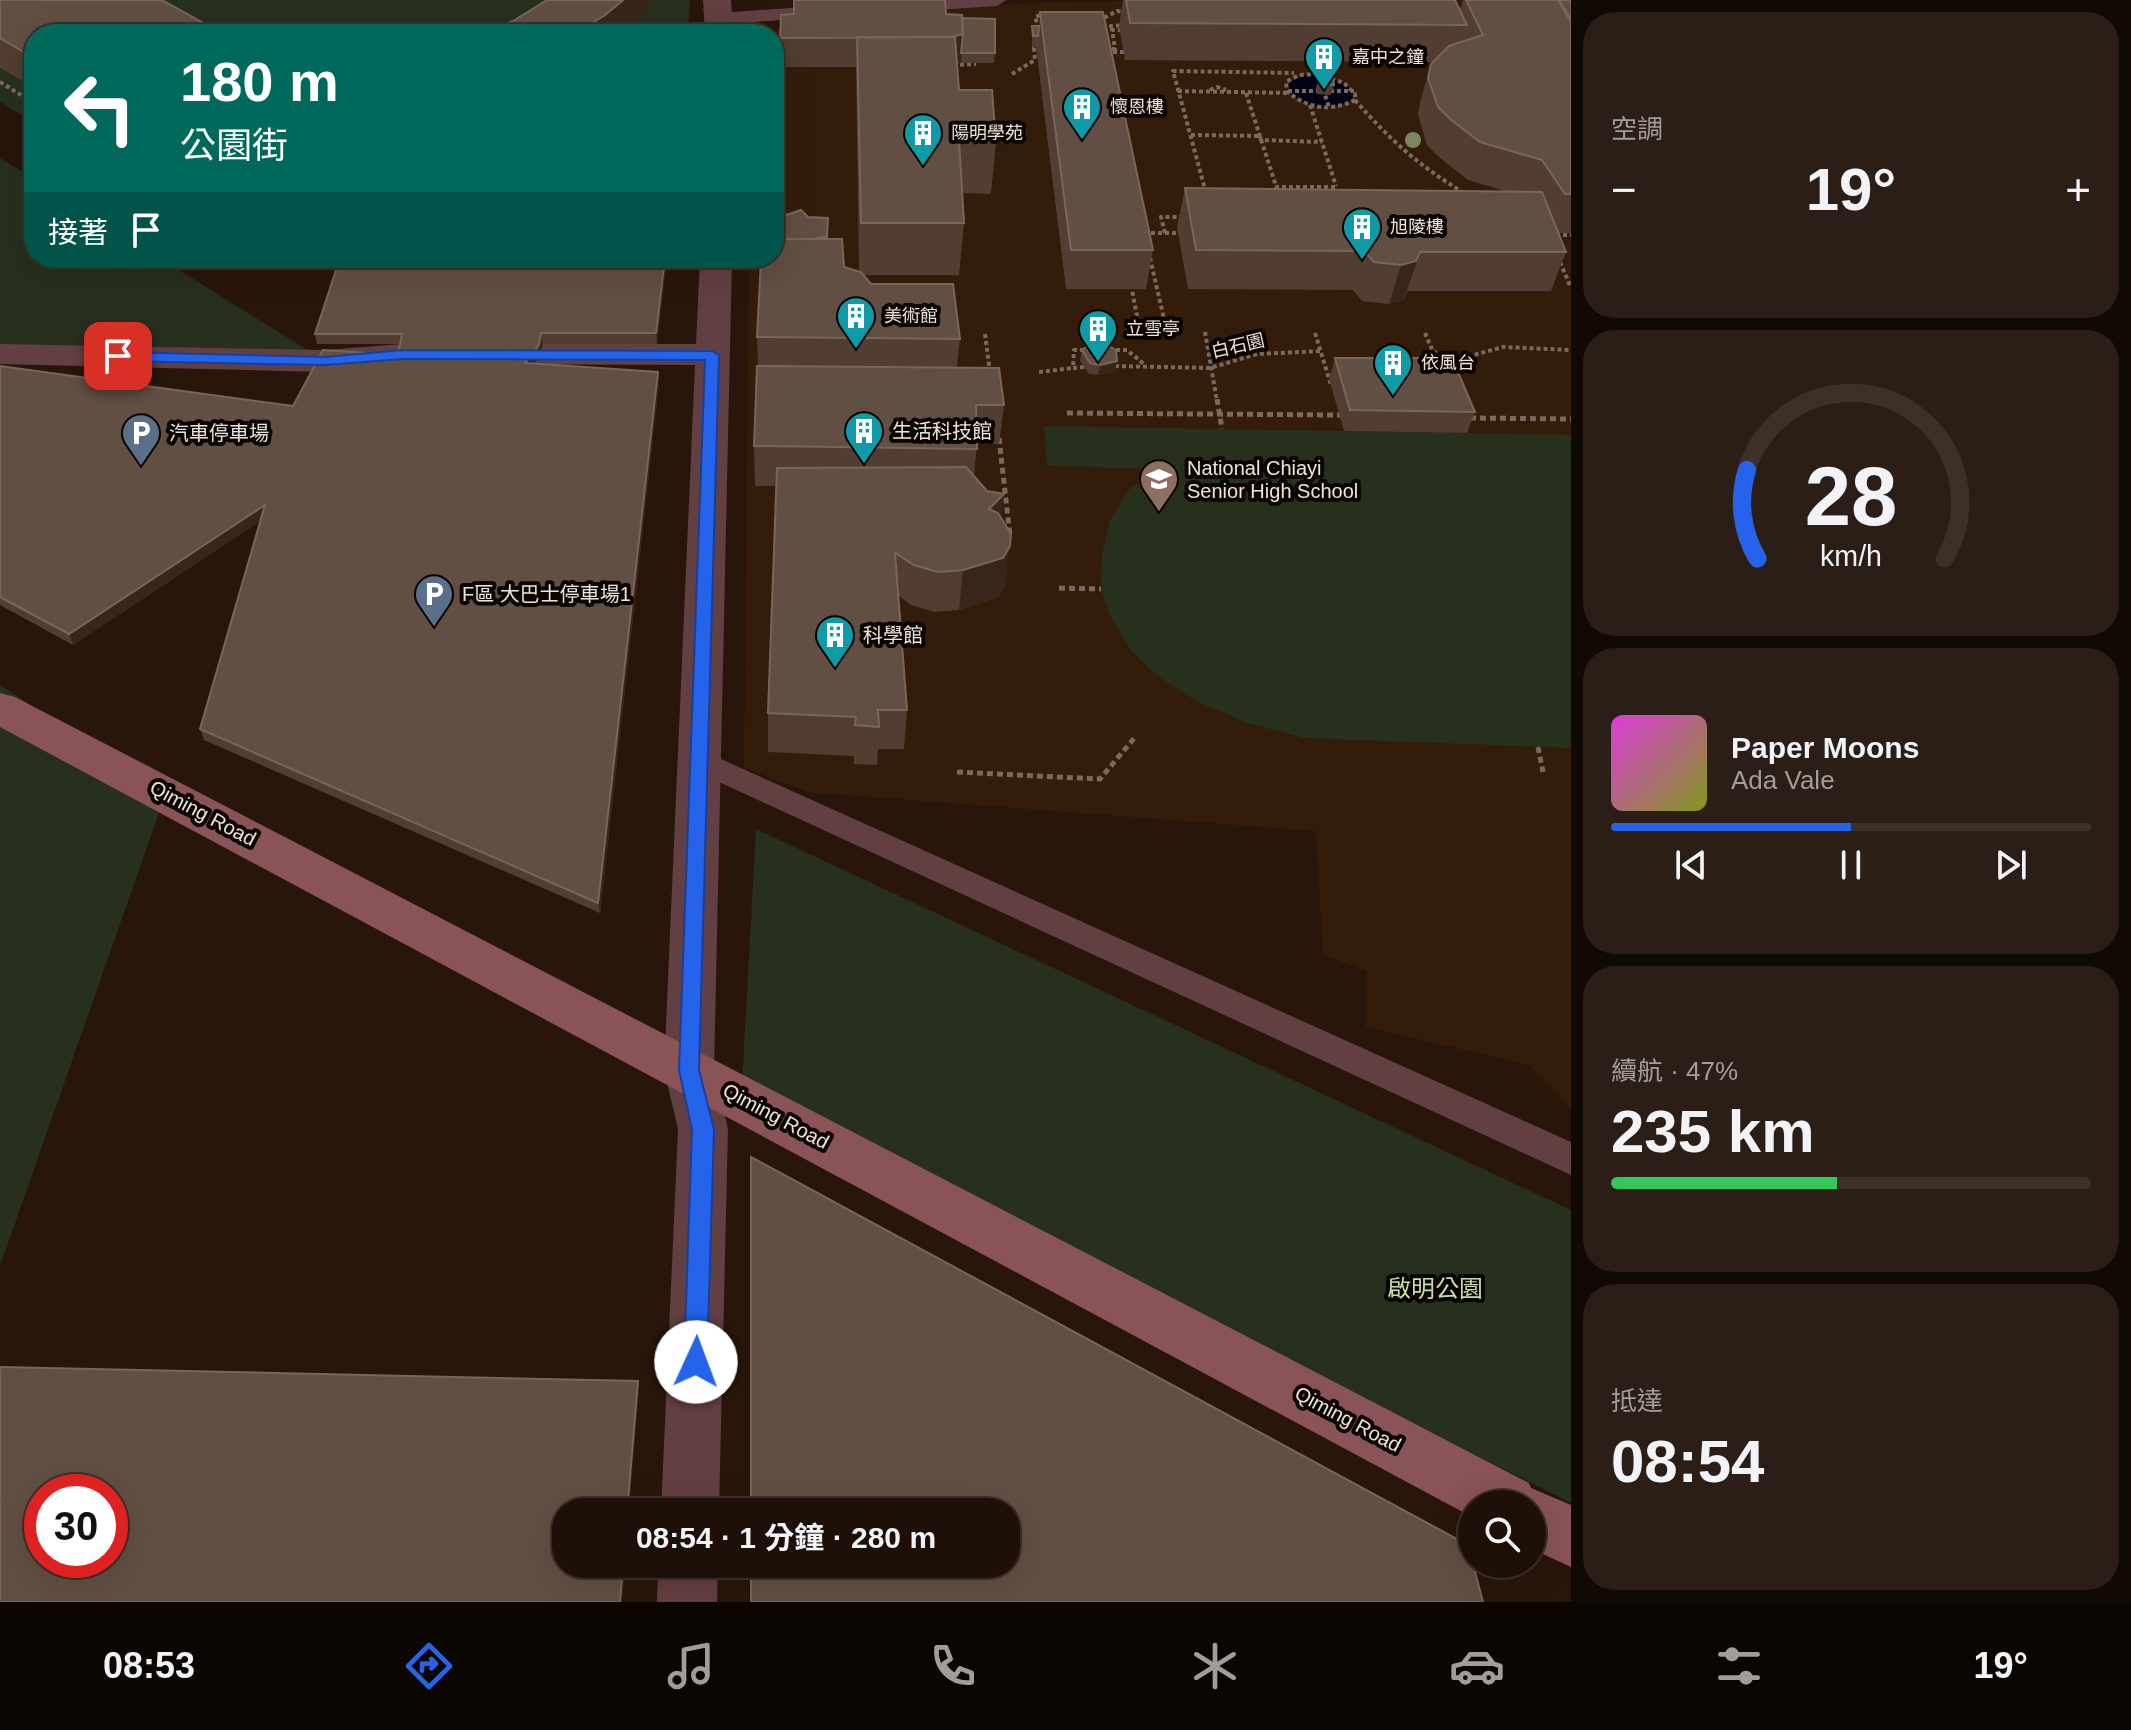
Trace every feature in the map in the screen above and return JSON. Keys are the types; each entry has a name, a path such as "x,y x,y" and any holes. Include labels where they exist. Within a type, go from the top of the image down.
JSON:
{"street":[{"path":"690,1498 703,1129 689,1070 716,268"},
{"path":"0,354 325,361 402,354 712,355"},
{"name":"Qiming Road","path":"0,708 1482,1490"},
{"path":"687,1602 688,1578"}],"lane":[{"path":"888,7 997,0"},
{"path":"718,18 857,9"},
{"path":"701,761 1571,1159"}],"path":[{"path":"1089,22 1117,11 1132,12"},
{"path":"1045,33 1035,23 1035,17 1056,12"},
{"path":"1095,28 1137,25"},
{"path":"1127,30 1112,30 1115,49 1103,50 1133,52"},
{"path":"1012,74 1035,60 1034,48 1049,48"},
{"path":"948,58 950,74"},
{"path":"948,65 976,64"},
{"path":"1209,203 1173,71 1294,73 1294,76"},
{"path":"1318,74 1329,107"},
{"path":"1355,100 1329,107 1310,105 1288,92 1286,82 1294,76 1318,74 1338,80 1354,91 1355,100 1393,143 1434,175 1474,199"},
{"path":"0,82 24,97"},
{"path":"1178,91 1210,90 1219,93 1246,90 1277,187"},
{"path":"1246,93 1354,91"},
{"path":"1263,190 1277,190 1277,187 1336,187 1310,105"},
{"path":"1191,135 1322,142"},
{"path":"1165,233 1161,217 1187,217"},
{"path":"1550,221 1557,235 1553,246"},
{"path":"1135,233 1195,233"},
{"path":"1145,233 1167,332"},
{"path":"1547,235 1571,235"},
{"path":"1559,260 1571,288"},
{"path":"1129,276 1140,332"},
{"path":"1205,332 1222,429"},
{"path":"1315,333 1333,391"},
{"path":"1425,333 1439,366"},
{"path":"985,334 991,382"},
{"path":"1433,352 1470,356 1503,347 1571,350"},
{"path":"1073,368 1074,350 1127,350 1146,366"},
{"name":"白石園","path":"1115,366 1210,368 1257,354 1321,351"},
{"path":"1039,372 1084,367"},
{"path":"1336,403 1342,423"},
{"path":"1067,413 1340,415"},
{"path":"1461,418 1571,419"},
{"path":"998,430 1011,540"},
{"path":"1059,588 1101,589"},
{"path":"957,772 1100,779 1136,736"},
{"path":"1538,747 1543,772"}],"shaded area":[{"name":"National Chiayi Senior High School","path":"1571,0 1571,1109 1529,1065 1366,1027 1367,971 1323,955 1316,831 807,792 744,768 749,268 784,268 784,26 798,18 1037,3"}],"green space":[{"path":"0,0 690,0 689,24 24,24 24,117 0,102"},
{"path":"0,158 24,173 24,268 176,268 325,361 0,351"},
{"path":"1044,426 1571,435 1571,748 1304,738 1247,723 1196,701 1155,674 1129,648 1110,616 1101,589 1102,554 1110,520 1130,488 1165,469 1047,466"},
{"path":"0,685 166,793 0,1266"},
{"name":"啟明公園","path":"756,829 1571,1210 1571,1503 1546,1490 742,1083"}],"water":[{"path":"1306,75 1326,77 1344,84 1353,93 1352,100 1336,106 1317,106 1299,99 1288,86 1290,81"}],"building":[{"path":"0,0 162,0 205,24 24,24 24,52 0,38"},
{"path":"547,0 623,0 590,24 505,24"},
{"path":"794,0 945,0 946,14 962,15 963,34 952,37 784,38 781,15 794,14"},
{"path":"1126,0 1455,0 1467,25 1130,23"},
{"path":"1466,0 1558,0 1571,22 1571,194 1565,194 1542,160 1480,142 1438,107 1428,78 1431,64 1449,46 1483,35"},
{"path":"1559,0 1571,0 1571,20"},
{"name":"懷恩樓","path":"1040,12 1103,12 1153,250 1071,250"},
{"path":"962,18 995,19 995,53 961,53"},
{"path":"1032,26 1039,26 1038,36 1033,36"},
{"name":"陽明學苑","path":"857,37 955,37 959,90 992,90 996,142 959,141 964,223 861,223"},
{"path":"1319,78 1333,78 1334,85 1319,84"},
{"path":"1185,188 1542,192 1566,252 1420,252 1416,261 1401,265 1374,262 1364,251 1196,250"},
{"path":"801,210 808,217 828,218 827,237 784,239 784,216"},
{"path":"784,239 842,239 844,267 861,272 871,284 953,284 960,339 757,337 760,268 784,268"},
{"name":"F區 大巴士停車場1","path":"337,268 664,268 656,333 541,333 539,345 525,363 658,372 598,903 200,729 265,505 69,634 0,597 0,366 293,406 323,350 398,355 402,334 315,334"},
{"path":"1102,342 1116,350 1117,361 1100,365 1090,363 1082,350 1091,343"},
{"path":"1335,358 1452,358 1475,412 1350,410"},
{"path":"757,366 999,368 1004,405 976,405 977,449 754,446"},
{"name":"科學館","path":"966,467 987,491 1004,494 989,509 998,513 1011,534 1010,546 1003,558 963,570 938,572 914,565 895,553 907,710 878,710 879,727 855,725 856,717 768,713 777,468"},
{"path":"751,1157 1458,1540 1458,1578 1477,1578 1483,1602 751,1602 751,1578 1020,1578 1020,1498 751,1498"},
{"path":"0,1367 638,1381 628,1498 552,1498 552,1578 622,1578 620,1602 0,1602"}],"place":[{"name":"嘉中之鐘","path":"1324,91"},
{"name":"懷恩樓","path":"1082,141"},
{"name":"陽明學苑","path":"923,167"},
{"name":"旭陵樓","path":"1362,261"},
{"name":"美術館","path":"856,350"},
{"name":"立雪亭","path":"1098,363"},
{"name":"依風台","path":"1393,397"},
{"name":"生活科技館","path":"864,465"},
{"name":"汽車停車場","path":"141,467"},
{"name":"National Chiayi Senior High School","path":"1159,513"},
{"name":"F區 大巴士停車場1","path":"434,628"},
{"name":"科學館","path":"835,669"}],"route":[{"path":"118,356 325,361 402,354 712,355 689,1070 703,1129 696,1362"}]}
